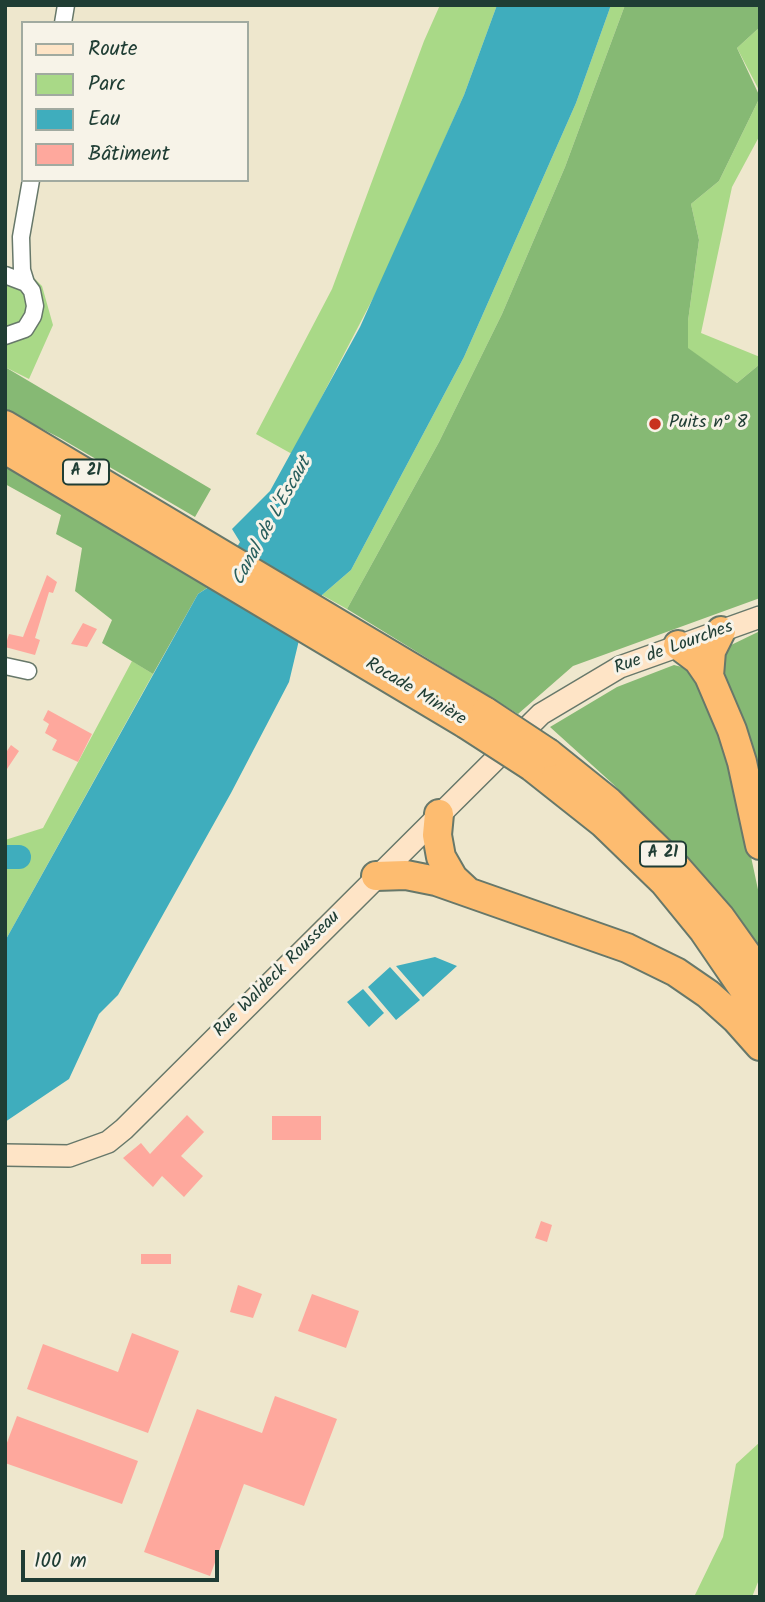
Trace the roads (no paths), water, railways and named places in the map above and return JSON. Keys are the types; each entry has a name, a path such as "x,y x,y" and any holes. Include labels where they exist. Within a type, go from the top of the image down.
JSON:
{"highway":[{"name":"Rocade Minière","path":"5,425 162,529 610,802 672,862 715,911 760,973"},
{"name":"Rocade Minière","path":"5,449 162,529"},
{"path":"709,676 709,659 720,631"},
{"path":"678,645 698,660 709,676 743,762 760,845"},
{"name":"Rocade Minière","path":"540,760 664,882 704,931 760,1013"},
{"path":"439,814 437,835 443,863 469,893"},
{"path":"376,876 416,877 608,940 665,966 716,1001 760,1046"}],"street":[{"path":"5,336 20,332 33,316 35,301 26,283 21,261 22,229 31,182"},
{"path":"5,266 22,229"},
{"path":"5,275 26,283"},
{"name":"Rue de Lourches","path":"521,732 551,707 596,679 678,645 760,617"},
{"path":"5,666 28,671"},
{"name":"Rue Waldeck Rousseau","path":"13,1155 69,1156 99,1147 116,1136 521,732"}],"water":[{"name":"Canal de L'Escaut","path":"497,5 611,5 576,103 464,357 351,570 322,595 300,636 289,682 231,793 118,995 99,1014 69,1079 5,1122 5,941 198,594 215,583 240,542 232,529 270,491 360,327 464,95"},
{"path":"435,957 457,966 423,997 396,966"},
{"path":"390,967 420,1000 396,1020 368,987"},
{"path":"363,989 384,1013 369,1027 347,1002"}],"waterway":[{"path":"5,857 19,857"}],"place":[{"name":"Puits n° 8","path":"655,424"}]}
